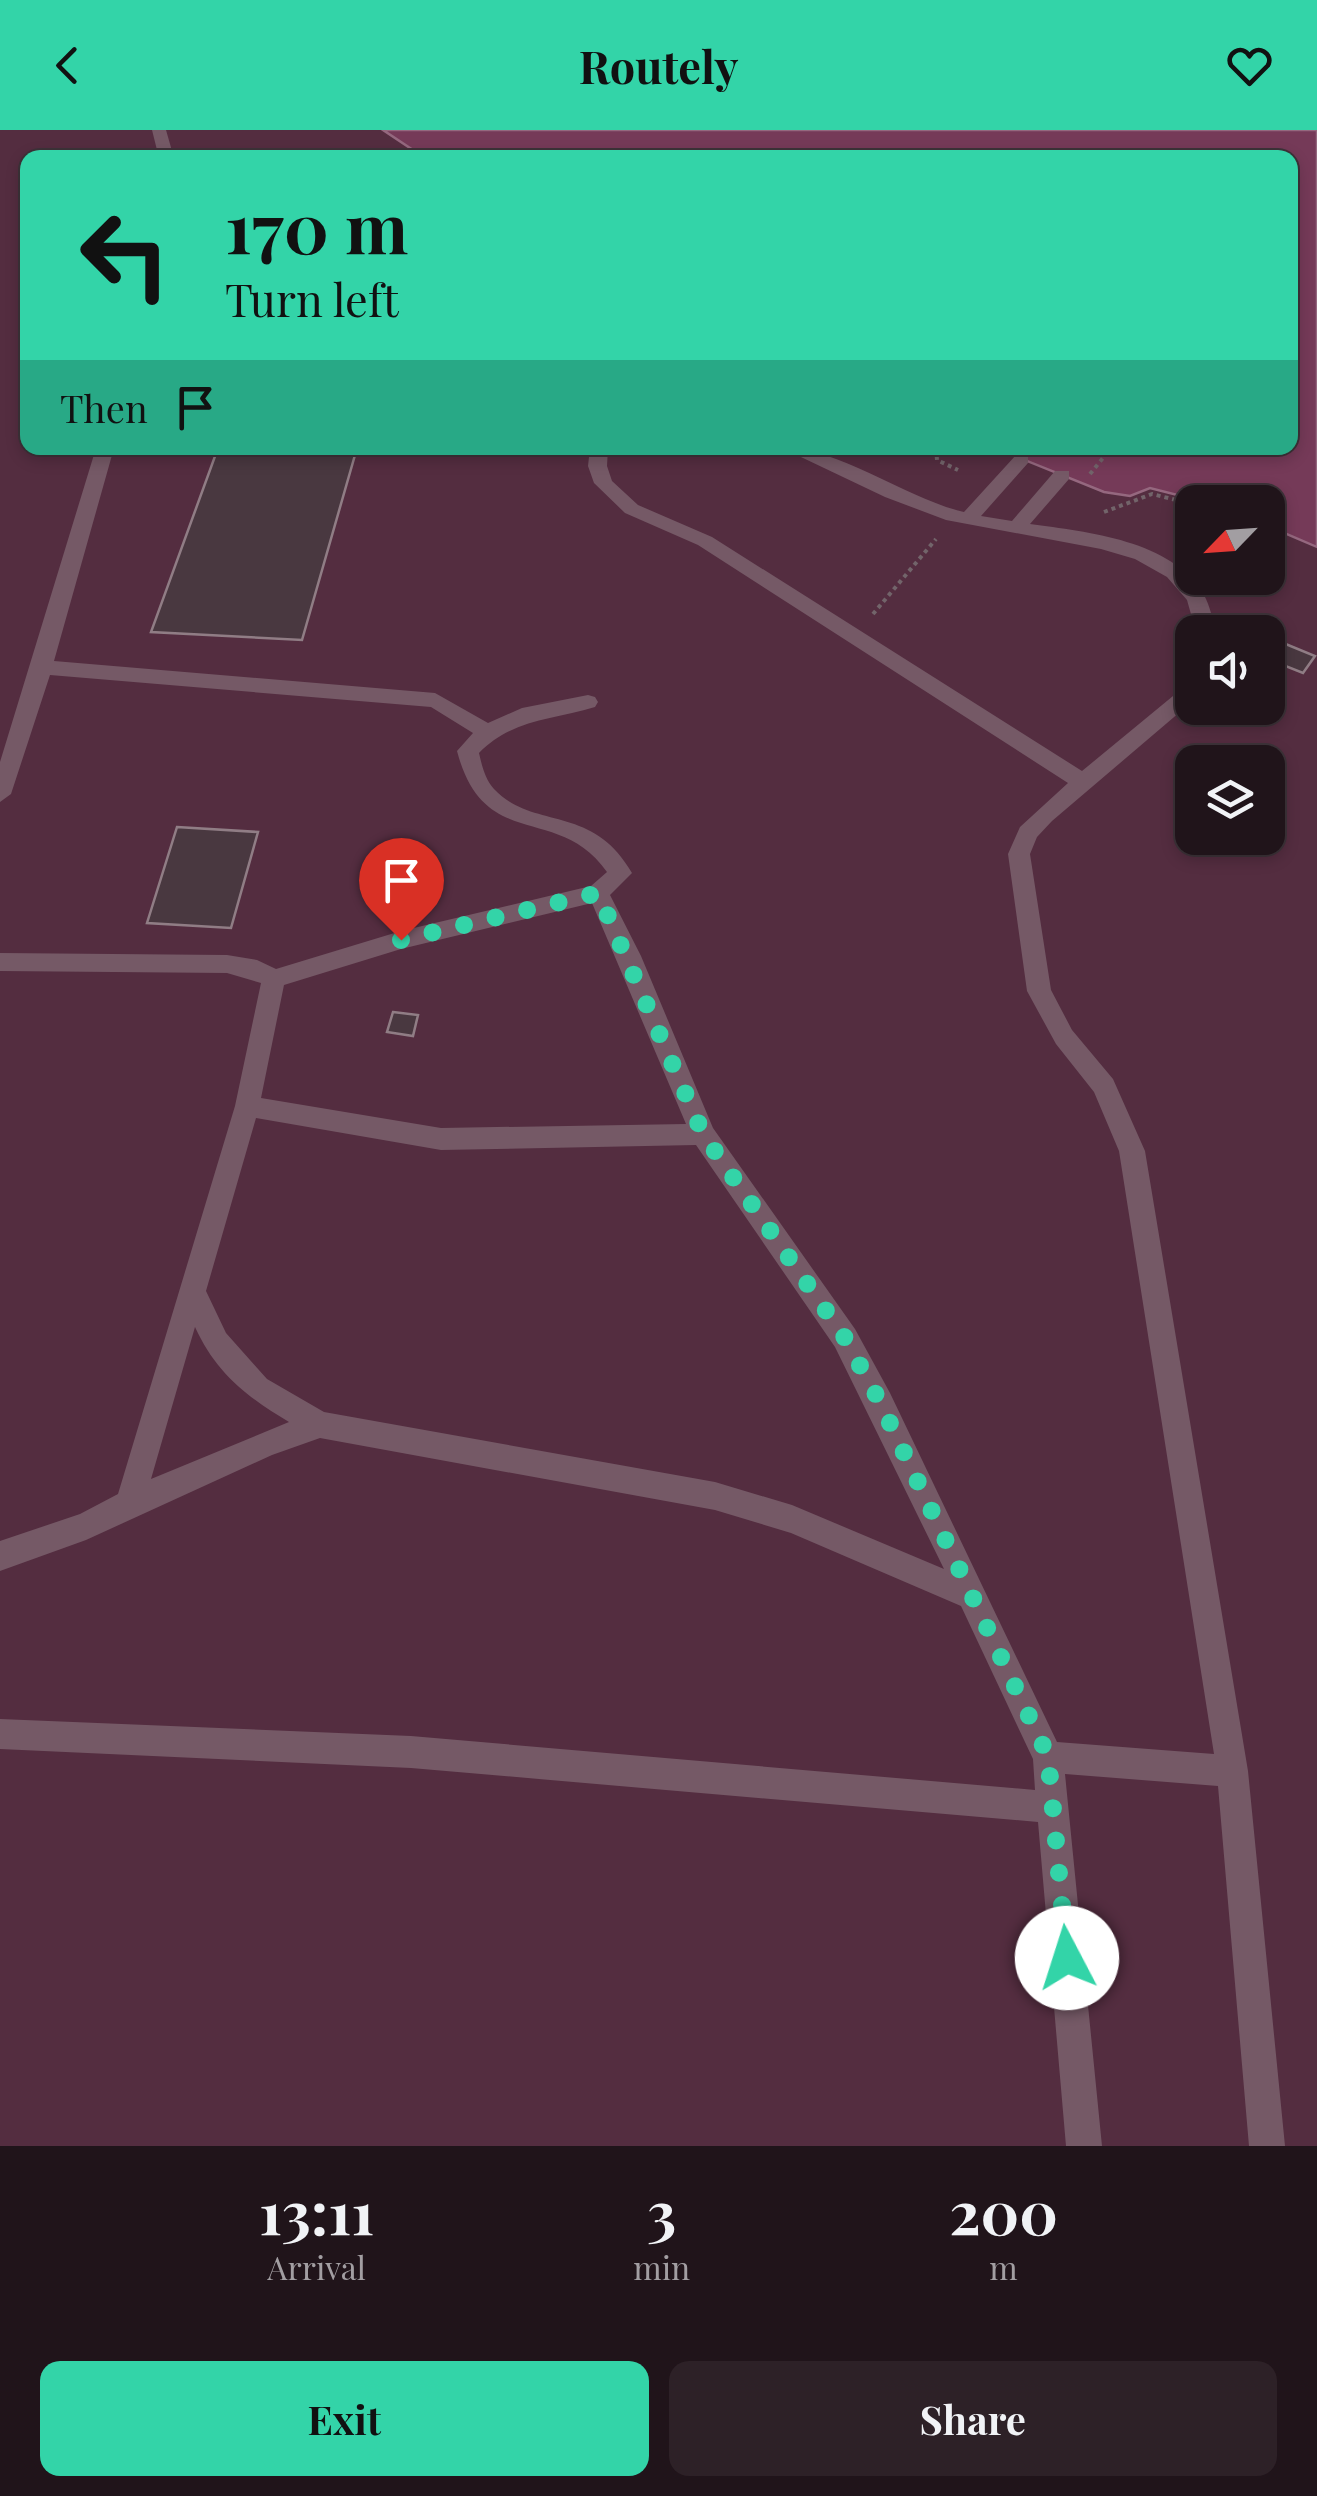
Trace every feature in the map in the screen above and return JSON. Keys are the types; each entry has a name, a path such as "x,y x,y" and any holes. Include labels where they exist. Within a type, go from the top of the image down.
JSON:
{"lane":[{"path":"0,794 42,668 103,455"},
{"path":"597,455 595,464 601,482 629,506 705,541 1081,781"},
{"path":"808,455 962,518 1018,526 1144,555 1174,572 1195,598 1200,615"},
{"path":"962,518 1022,458"},
{"path":"1018,526 1062,475"},
{"path":"42,668 435,700 486,731"},
{"path":"0,962 227,964 257,970 274,980 401,940 598,893 620,873 599,846 493,803 478,789 468,752 486,731 532,712 588,702"},
{"path":"1175,705 1081,781 1028,833 1018,854 1039,990 1064,1038 1104,1086 1132,1151 1232,1771 1268,2146"},
{"path":"598,893 703,1134 845,1338 1048,1756 1084,2146"},
{"path":"130,1503 247,1106 274,980"},
{"path":"247,1106 441,1140 703,1134"},
{"path":"194,1292 216,1342 257,1388 320,1425 715,1496 792,1519 972,1596"},
{"path":"0,1556 86,1526 268,1443 320,1425"},
{"path":"0,1734 411,1752 1053,1807"},
{"path":"1048,1756 1232,1771"}],"path":[{"path":"936,455 936,460 958,470"},
{"path":"1083,484 1105,455"},
{"path":"1101,514 1152,494 1175,500"},
{"path":"862,626 962,518"}],"shaded area":[{"path":"0,130 383,130 414,150 20,150 20,455 1012,455 1104,492 1130,496 1150,488 1175,494 1175,595 1285,595 1285,533 1317,547 1317,2146 0,2146"},
{"path":"383,130 1317,130 1317,547 1285,533 1285,485 1175,485 1175,494 1150,488 1130,496 1104,492 1012,455 1298,455 1298,150 413,150"}],"building":[{"path":"215,455 355,455 302,640 151,632"},
{"path":"1285,644 1315,656 1303,673 1285,666"},
{"path":"177,827 258,832 231,928 147,923"},
{"path":"393,1012 418,1015 413,1036 387,1032"}],"route":[{"path":"401,940 598,893 629,956 703,1134 845,1338 880,1402 1048,1756 1067,1958"}]}
